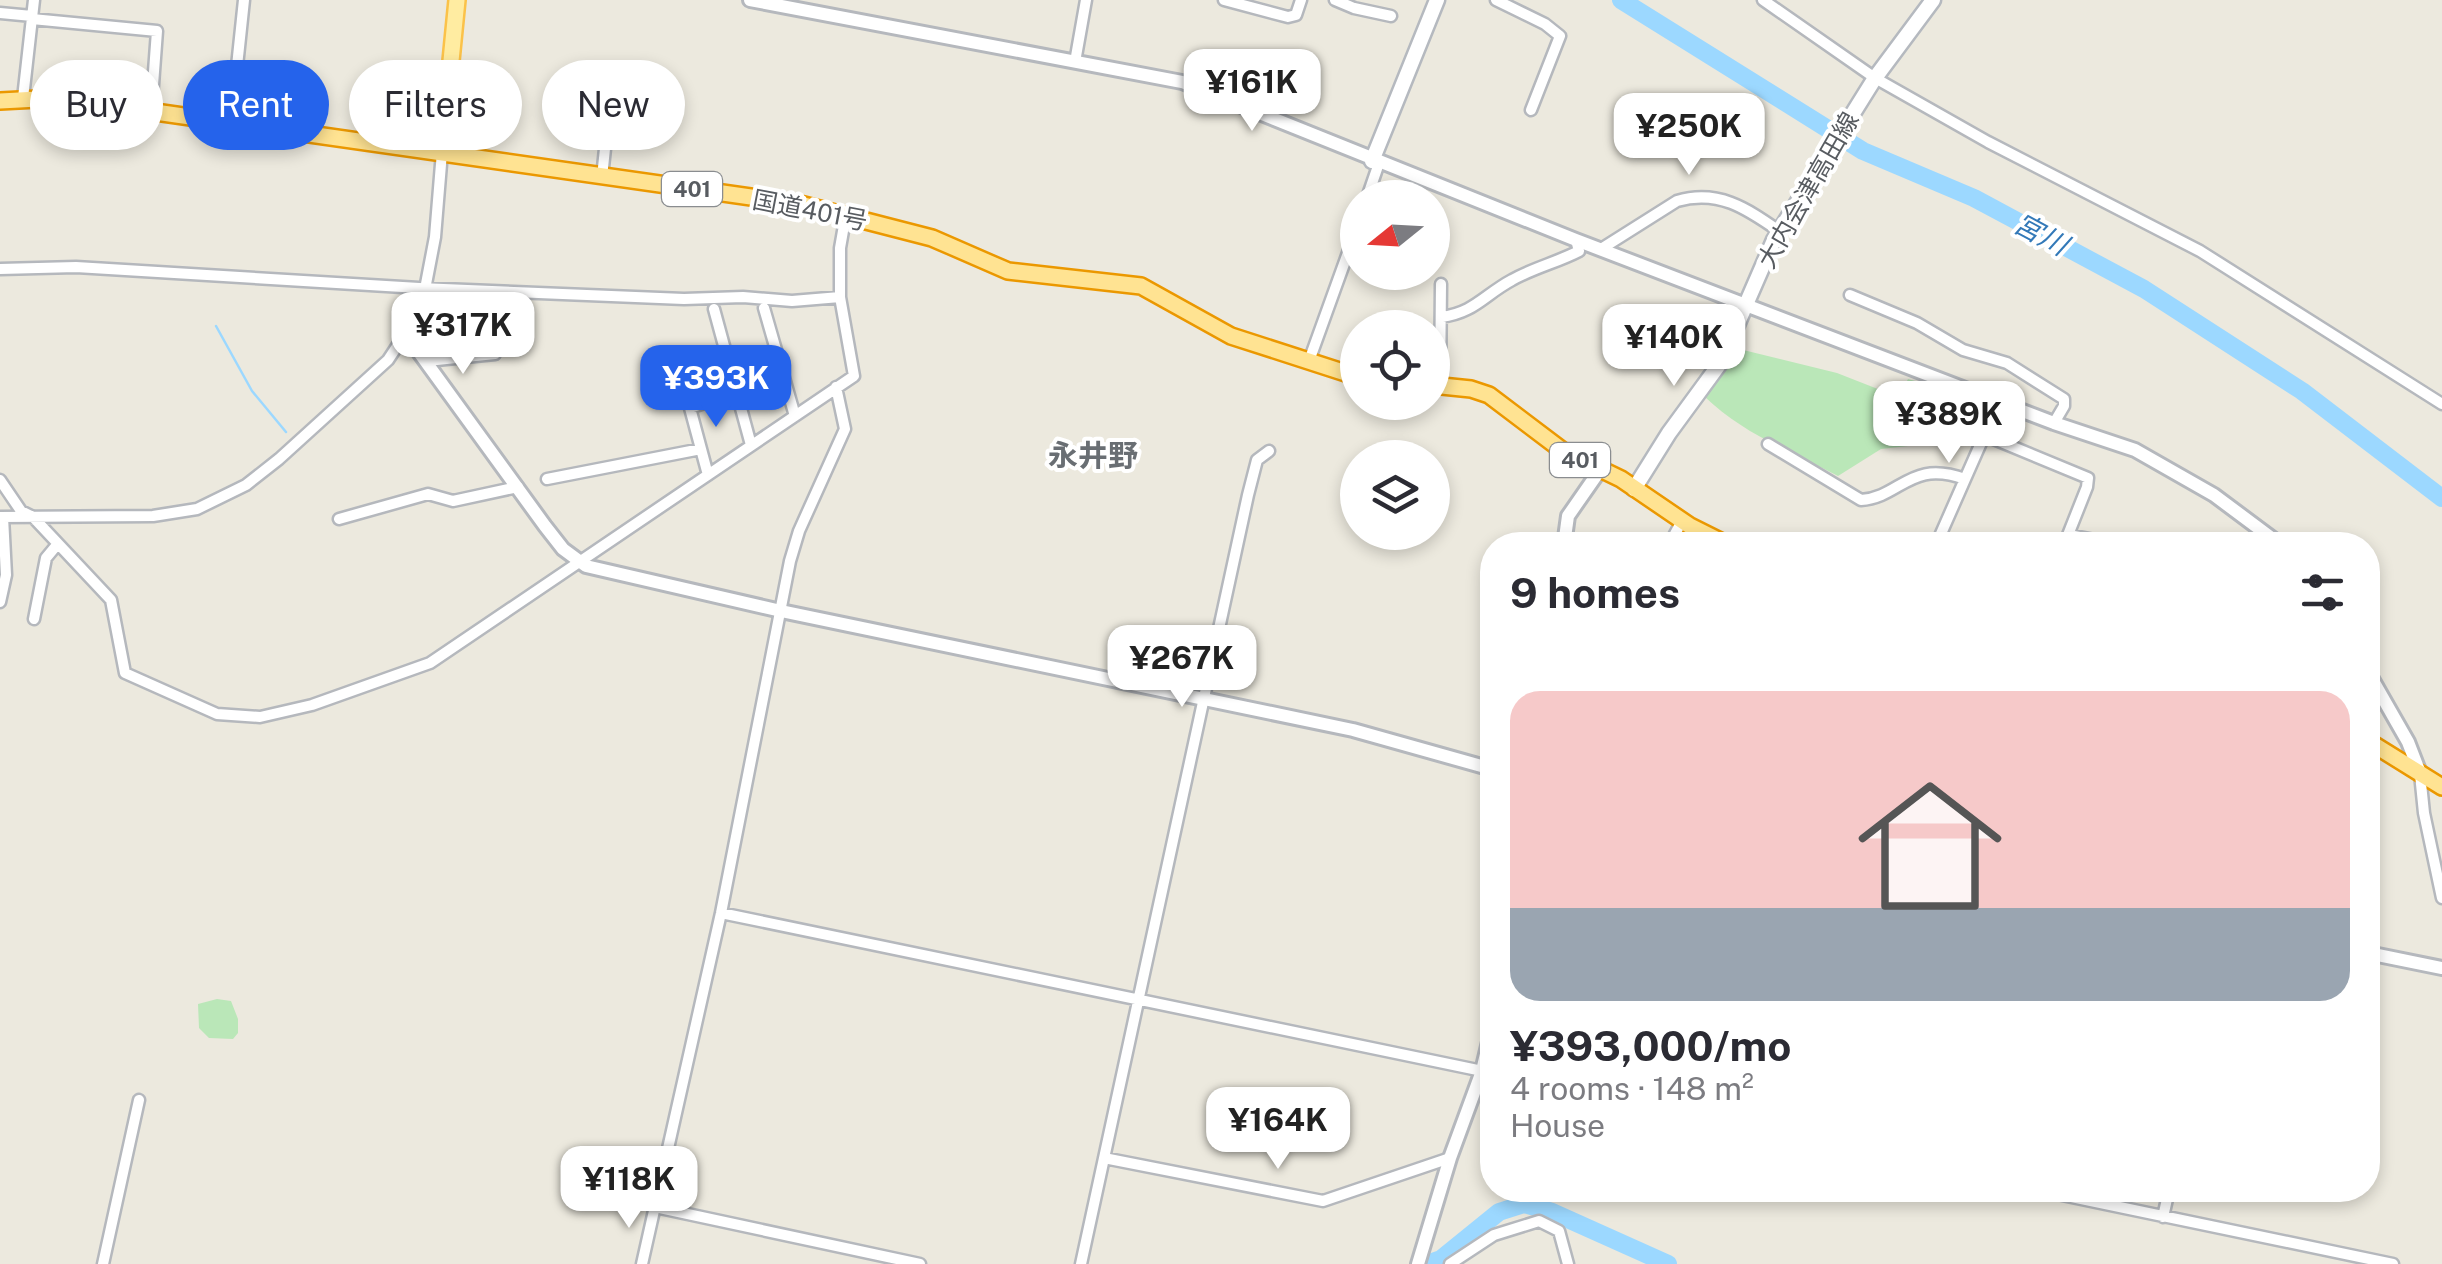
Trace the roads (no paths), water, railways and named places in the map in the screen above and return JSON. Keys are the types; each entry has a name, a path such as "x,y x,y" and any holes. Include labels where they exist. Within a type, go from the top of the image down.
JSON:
{"highway":[{"name":"国道401号","path":"0,102 30,98"},
{"name":"国道401号","path":"329,136 800,204 846,214 948,243 1008,270 1140,286 1231,336 1340,371"},
{"name":"401","path":"1450,388 1489,395 1538,434 1703,532"},
{"path":"2380,748 2442,787"}],"main road":[{"path":"442,152 456,0"},
{"path":"1376,162 1437,0"},
{"name":"大内会津高田線","path":"1634,488 1669,432 1721,362 1780,231 1806,188 1875,78 1933,0"}],"street":[{"path":"23,98 34,0"},
{"path":"238,60 244,0"},
{"path":"750,0 1182,82 1576,240 2158,461 2214,494 2265,532"},
{"path":"1074,62 1086,0"},
{"path":"1224,0 1291,17 1297,13 1301,0"},
{"path":"1335,0 1391,16"},
{"path":"1496,0 1545,24 1560,36 1530,110"},
{"path":"1763,0 1875,78 1988,142 2200,251 2442,404"},
{"path":"0,12 158,30 155,60"},
{"path":"602,177 605,150"},
{"path":"0,602 6,574 2,517 152,516 218,500 246,485 279,458 388,360 421,310 428,289 442,152"},
{"path":"1372,180 1376,162"},
{"path":"1601,249 1688,198 1730,200 1780,231"},
{"path":"0,480 22,510 111,600 125,673 217,714 260,717 312,705 430,662 854,376 840,297 840,248 846,214"},
{"path":"1450,315 1471,311 1491,292 1516,278 1580,251 1576,240"},
{"path":"0,269 111,269 428,289 709,300 742,296 792,301 840,297"},
{"path":"1309,360 1340,274"},
{"path":"1850,295 1917,323 1962,350 2017,368 2064,399 2054,423"},
{"path":"714,308 751,445"},
{"path":"764,308 795,416"},
{"path":"405,333 545,526 578,562 602,572 1353,730 1480,766"},
{"path":"427,360 495,354"},
{"path":"642,1264 721,912 790,560 846,429 836,388"},
{"path":"708,474 690,408 736,392"},
{"path":"1942,532 1999,402"},
{"path":"1984,435 2088,478 2070,532"},
{"path":"1768,444 1861,500 1917,474 1965,480"},
{"path":"547,479 701,449"},
{"path":"1081,1264 1257,460 1269,451"},
{"path":"1566,532 1568,516 1600,470"},
{"path":"339,519 428,494 454,502 518,487"},
{"path":"1676,532 1682,521"},
{"path":"34,619 46,558 56,546"},
{"path":"2380,693 2408,742 2420,773 2442,898"},
{"path":"721,912 1480,1070"},
{"path":"2380,955 2442,968"},
{"path":"1418,1264 1450,1158 1480,1090"},
{"path":"103,1264 139,1100"},
{"path":"1104,1158 1323,1201 1450,1158"},
{"path":"2094,1202 2394,1264"},
{"path":"2163,1217 2166,1202"},
{"path":"655,1207 920,1264"},
{"path":"1450,1264 1494,1234 1539,1221 1559,1231 1568,1264"}],"waterway":[{"name":"宮川","path":"1621,0 1863,151 1974,198 2144,289 2302,391 2442,498"},
{"path":"216,326 252,391 286,432"},
{"path":"1427,1264 1441,1259 1499,1212 1524,1204 1552,1212 1668,1264"}],"district":[{"name":"永井野","path":"1093,456"}]}
